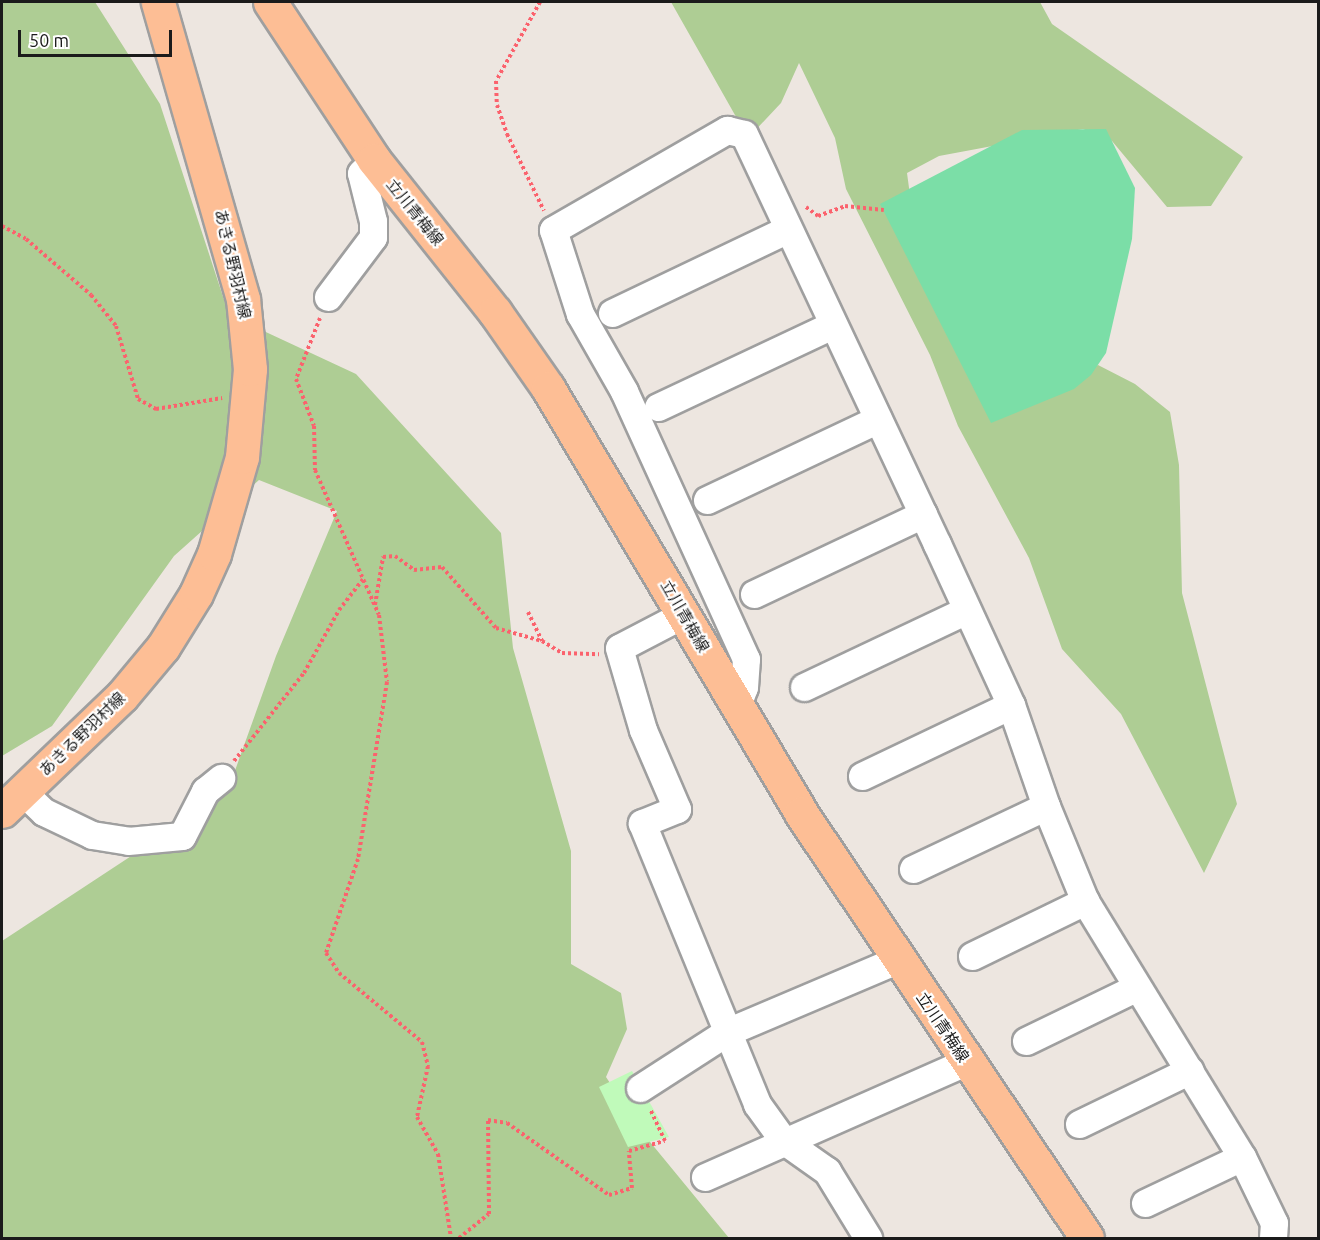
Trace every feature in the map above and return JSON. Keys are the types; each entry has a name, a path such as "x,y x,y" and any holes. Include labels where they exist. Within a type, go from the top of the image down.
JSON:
{"main road":[{"name":"あきる野羽村線","path":"12,801 122,696 163,647 192,601 214,554 233,498 245,439 249,392 248,333 240,281 158,2"},
{"name":"立川青梅線","path":"270,2 374,160 495,312 548,388 737,706 897,960 1087,1239"}],"street":[{"path":"737,706 744,687 747,659 624,391 580,314 553,230 727,130 744,134 923,514 1011,705 1046,806 1085,901 1242,1157 1274,1223 1273,1239"},
{"path":"328,297 373,237 374,221 361,173 374,160"},
{"path":"612,313 788,229"},
{"path":"658,407 832,325"},
{"path":"707,500 878,419"},
{"path":"754,594 923,514"},
{"path":"804,687 967,610"},
{"path":"684,614 619,648 643,730 677,809 642,823 757,1104 783,1140 827,1171 867,1239"},
{"path":"862,776 1011,705"},
{"path":"12,801 44,812 82,830 128,841 182,836 205,791 221,778"},
{"path":"913,869 1046,806"},
{"path":"972,956 1085,901"},
{"path":"640,1089 727,1032 897,960"},
{"path":"1026,1041 1137,987"},
{"path":"705,1177 783,1140 966,1062"},
{"path":"1079,1124 1190,1070"},
{"path":"1145,1203 1242,1157"}],"path":[{"path":"540,2 496,81 497,105 553,230"},
{"path":"813,214 845,206 884,210"},
{"path":"2,226 26,239 91,295 116,326 138,399 156,409 249,392"},
{"path":"328,297 296,380 314,426 315,470 375,606 387,682 358,859 326,953 339,973 422,1042 428,1066 417,1117 438,1154 451,1239"},
{"path":"375,606 383,557 395,556 414,570 442,567 496,628 542,640 562,653 590,656 619,648"},
{"path":"221,778 304,673 339,610 363,579"},
{"path":"528,612 542,640"},
{"path":"459,1239 489,1214 488,1120 507,1124 609,1195 632,1188 629,1151 665,1141 640,1089"}],"green space":[{"path":"2,2 95,2 160,104 229,315 356,374 501,533 513,648 571,851 571,964 621,993 627,1029 606,1077 646,1137 729,1238 2,1238 2,941 227,793 276,656 337,511 259,480 174,556 52,726 2,756"},
{"path":"671,2 1040,2 1052,24 1243,157 1211,206 1167,207 1112,141 1083,129 939,156 907,173 912,210 998,411 1098,365 1135,384 1170,412 1179,465 1182,593 1237,804 1204,873 1121,714 1062,649 1029,558 958,426 930,355 846,189 835,138 799,63 781,103 748,138"},
{"path":"1106,129 1135,188 1132,239 1106,353 1091,375 1074,389 991,423 880,204 1022,130"},
{"path":"632,1071 669,1137 628,1147 599,1087"}]}
